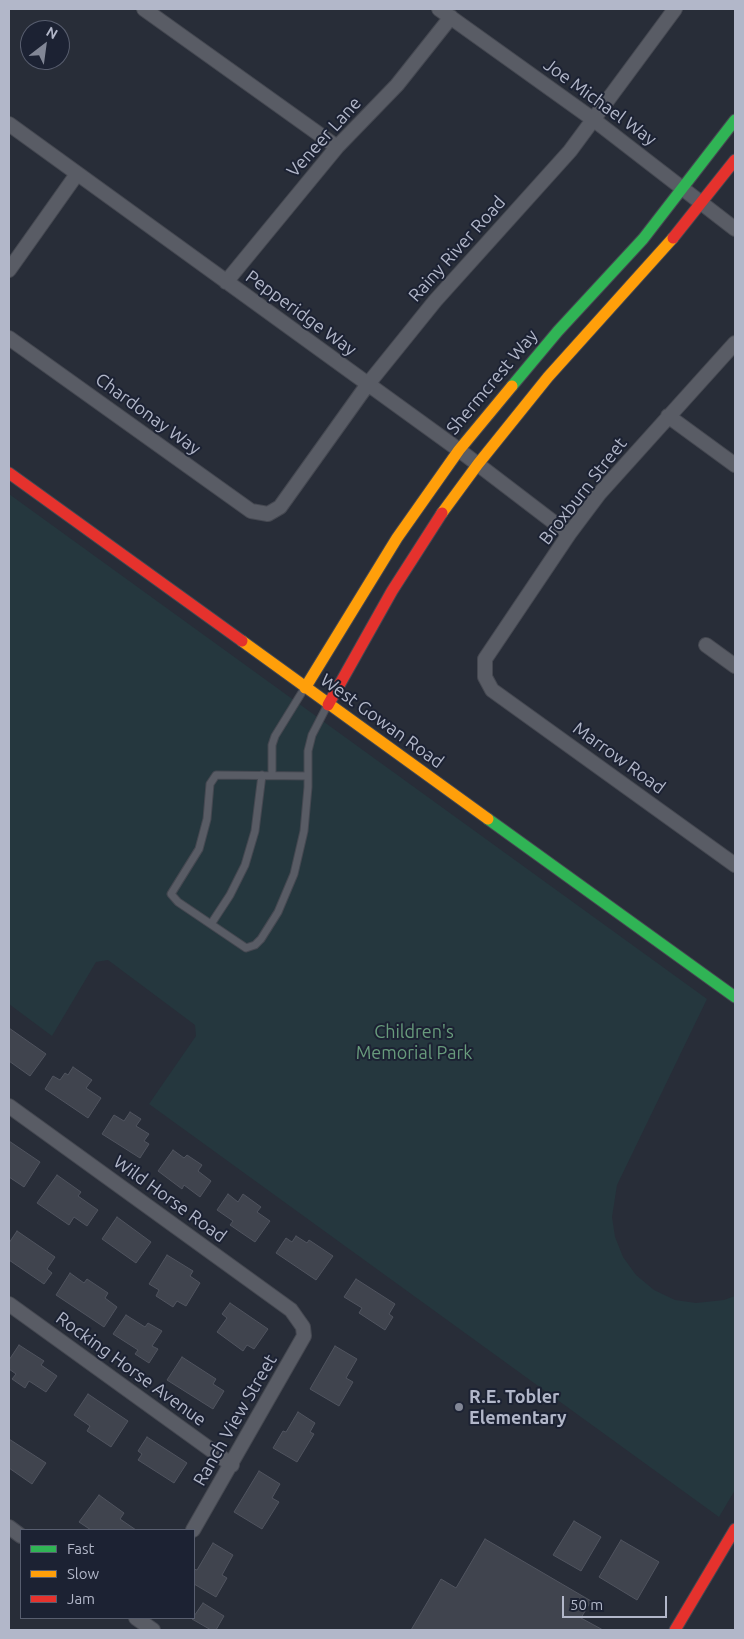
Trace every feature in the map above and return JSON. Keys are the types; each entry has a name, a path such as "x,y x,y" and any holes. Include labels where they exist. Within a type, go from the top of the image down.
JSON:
{"street":[{"path":"144,9 338,147"},
{"name":"Joe Michael Way","path":"439,9 594,120 735,229"},
{"name":"Rainy River Road","path":"268,514 280,507 368,384 435,300 570,151 675,9"},
{"name":"Veneer Lane","path":"226,282 338,147 397,85 451,17"},
{"name":"Shermcrest Way","path":"305,688 416,508 459,450 528,365 638,245 735,120"},
{"name":"Pepperidge Way","path":"9,124 459,450 568,534"},
{"path":"328,704 396,584 435,523 478,464 548,377 633,285 735,160"},
{"path":"9,270 77,174"},
{"name":"Chardonay Way","path":"9,338 251,511 268,514"},
{"name":"Broxburn Street","path":"485,677 486,659 568,534 599,494 735,343"},
{"path":"668,416 735,465"},
{"name":"West Gowan Road","path":"9,473 735,998"},
{"path":"706,645 735,666"},
{"name":"Marrow Road","path":"485,677 492,690 735,865"},
{"name":"Wild Horse Road","path":"9,1106 291,1310 303,1327"},
{"name":"Rocking Horse Avenue","path":"9,1304 232,1465"},
{"name":"Ranch View Street","path":"194,1529 232,1465 304,1336 303,1327"},
{"path":"9,1527 20,1535"},
{"path":"675,1630 735,1529"},
{"path":"139,1619 153,1630"}],"lane":[{"path":"272,775 272,745 275,736 305,688"},
{"path":"308,776 216,775 210,784 207,819 199,849 171,894 246,948 255,946 261,939 278,912 294,874 304,831 308,776 308,751 312,735 328,704"},
{"path":"211,924 230,895 245,865 255,830 262,775"}],"green space":[{"name":"Children's Memorial Park","path":"9,494 707,999 617,1185 612,1217 615,1237 623,1257 636,1275 654,1290 675,1300 696,1303 724,1300 735,1296 735,1490 719,1517 149,1104 196,1036 195,1025 108,960 96,962 52,1036 9,1004"}],"building":[{"path":"9,1028 46,1054 30,1076 9,1061"},
{"path":"73,1067 92,1080 86,1088 101,1098 88,1118 45,1089 53,1076 60,1080 65,1073 68,1075"},
{"path":"130,1112 141,1119 136,1126 149,1134 144,1141 149,1144 140,1158 102,1134 114,1115 124,1121"},
{"path":"9,1141 40,1162 24,1187 9,1177"},
{"path":"173,1150 184,1158 187,1155 202,1165 198,1171 211,1181 200,1197 184,1185 182,1189 158,1171"},
{"path":"57,1175 81,1192 78,1196 98,1210 87,1226 74,1217 69,1225 37,1203"},
{"path":"228,1194 238,1202 243,1194 261,1207 257,1212 270,1221 255,1242 230,1225 233,1221 217,1210"},
{"path":"117,1217 151,1242 136,1263 102,1239"},
{"path":"17,1231 55,1257 47,1269 52,1273 44,1284 9,1260 9,1243"},
{"path":"296,1236 307,1243 309,1240 333,1256 316,1280 276,1253 286,1238 292,1242"},
{"path":"167,1255 193,1271 190,1276 200,1283 186,1306 177,1301 173,1307 156,1296 159,1290 149,1284"},
{"path":"70,1273 84,1283 87,1279 108,1293 105,1298 117,1307 104,1327 56,1295"},
{"path":"356,1279 395,1304 389,1314 393,1317 385,1330 359,1313 362,1308 344,1297"},
{"path":"230,1303 268,1329 254,1349 247,1345 243,1351 217,1332 227,1318 222,1314"},
{"path":"126,1315 145,1327 148,1323 162,1331 152,1346 158,1349 149,1363 135,1354 138,1350 113,1334"},
{"path":"19,1345 44,1361 41,1365 57,1376 46,1392 29,1381 25,1388 12,1379 16,1374 9,1369 9,1360"},
{"path":"335,1346 357,1359 346,1378 353,1382 339,1406 310,1389"},
{"path":"182,1357 216,1379 213,1384 224,1391 213,1409 167,1380"},
{"path":"88,1394 128,1421 111,1447 87,1431 90,1426 74,1415"},
{"path":"298,1412 315,1423 310,1432 314,1434 297,1462 273,1448 283,1431 286,1432"},
{"path":"147,1437 187,1463 174,1483 138,1460 142,1454 138,1451"},
{"path":"9,1439 46,1463 32,1484 9,1468"},
{"path":"259,1471 280,1484 272,1498 279,1502 262,1529 234,1512"},
{"path":"99,1495 124,1513 120,1519 135,1529 90,1529 79,1522"},
{"path":"574,1521 601,1537 581,1571 553,1555"},
{"path":"485,1539 591,1601 581,1618 603,1630 411,1630 441,1579 456,1588"},
{"path":"621,1540 659,1562 637,1600 599,1577"},
{"path":"213,1543 233,1555 222,1575 227,1578 216,1597 195,1585 195,1569 197,1570"},
{"path":"203,1603 224,1616 216,1630 211,1630 192,1619 195,1619 195,1615"}],"traffic: fast":[{"path":"512,386 558,331 643,239 735,120"},
{"path":"488,819 735,997"}],"traffic: slow":[{"path":"442,513 478,464 548,377 673,238"},
{"path":"305,688 397,538 459,450 512,386"},
{"path":"242,641 488,819"}],"traffic: jam":[{"path":"673,238 735,160"},
{"path":"9,473 242,641"},
{"path":"328,705 392,591 442,513"},
{"path":"675,1630 735,1529"}],"place":[{"name":"R.E. Tobler Elementary","path":"459,1407"}]}
